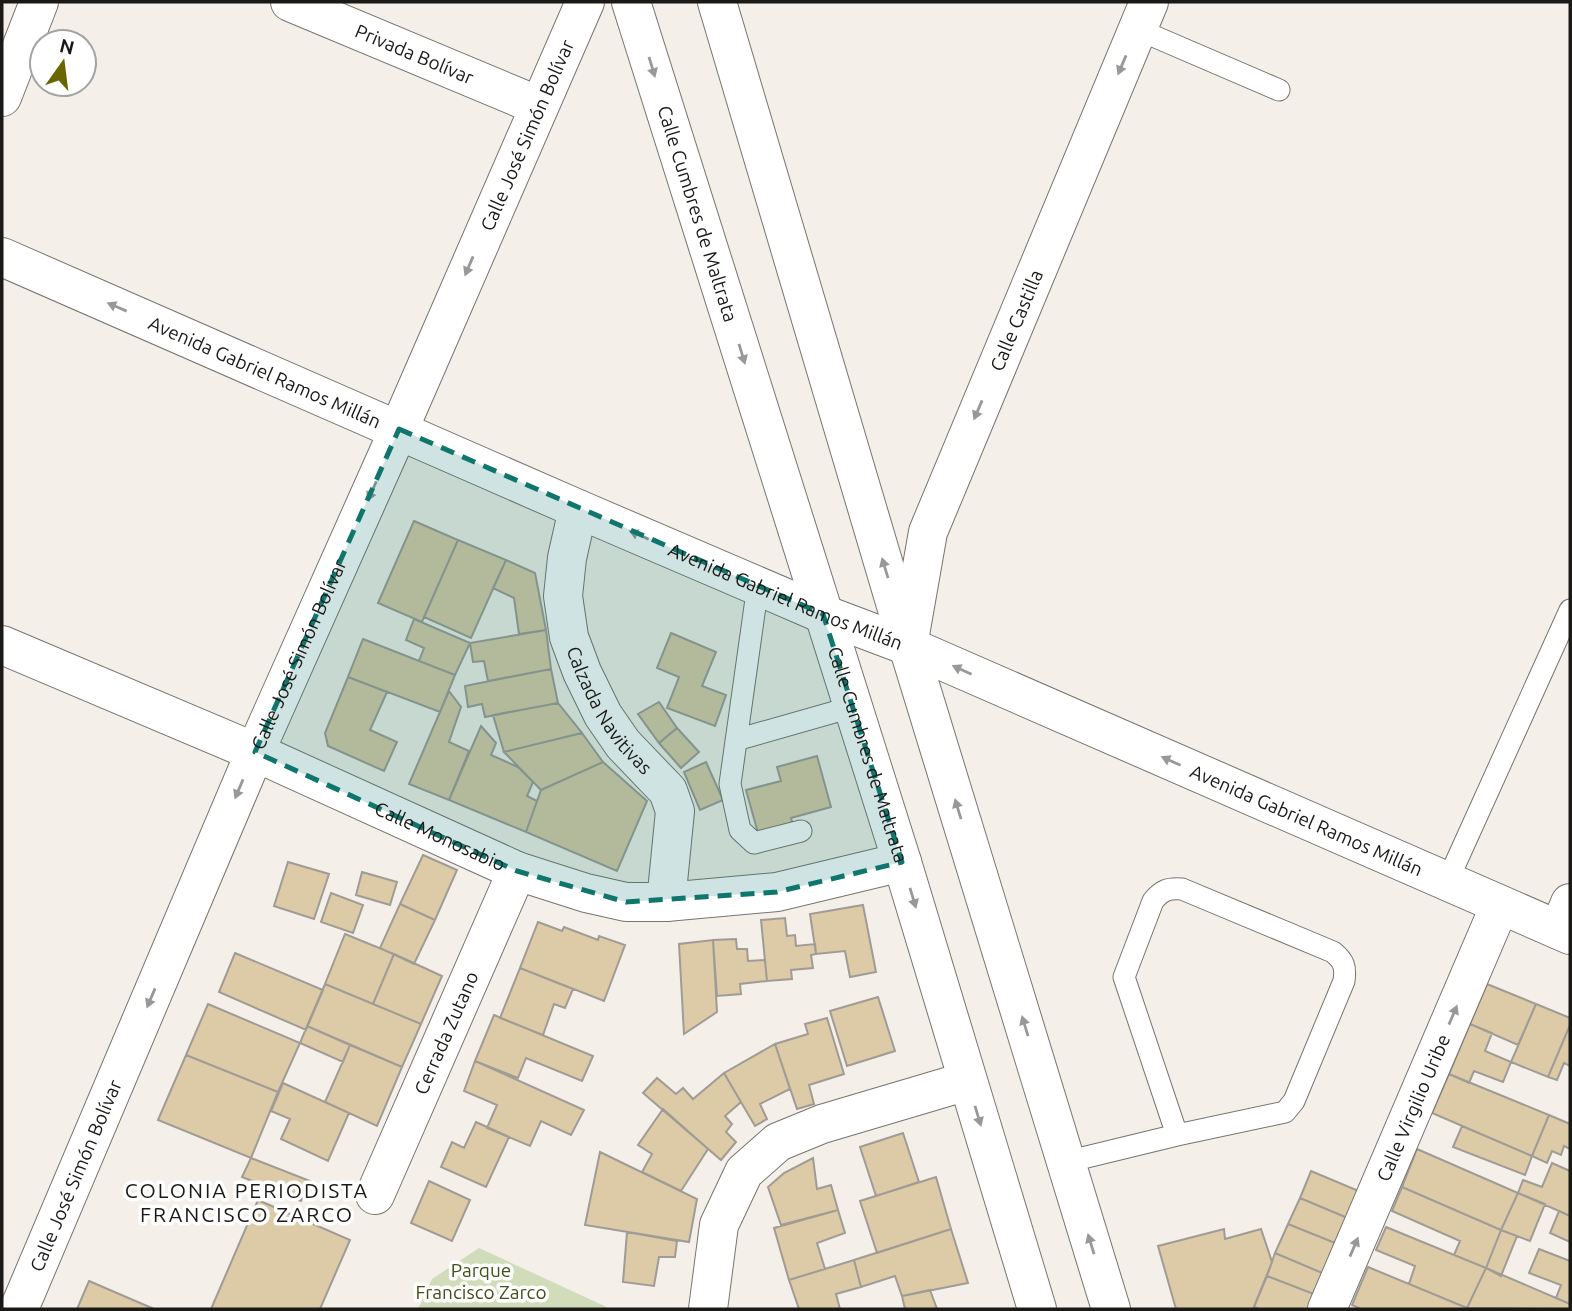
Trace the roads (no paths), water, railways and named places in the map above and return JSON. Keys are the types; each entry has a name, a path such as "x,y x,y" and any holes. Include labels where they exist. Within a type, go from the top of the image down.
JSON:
{"street":[{"path":"2,97 38,2"},
{"name":"Privada Bolívar","path":"290,2 539,106"},
{"name":"Calle José Simón Bolívar","path":"19,1309 255,752 400,429 585,2"},
{"name":"Calle Cumbres de Maltrata","path":"631,2 902,862 1037,1309"},
{"path":"717,2 908,646 1111,1309"},
{"name":"Calle Castilla","path":"908,646 928,532 1143,16"},
{"name":"Avenida Gabriel Ramos Millán","path":"2,257 578,509 823,614 908,646 1500,905 1567,923"},
{"name":"Calzada Navitivas","path":"578,509 567,558 563,596 569,637 603,715 623,744 668,791 675,811 666,902"},
{"name":"Calle Monosabio","path":"2,645 255,752 517,871 626,902 666,902 777,892 902,862"},
{"name":"Cerrada Zutano","path":"375,1195 517,871"},
{"name":"Calle Virgilio Uribe","path":"1327,1309 1500,905"},
{"path":"708,1309 719,1225 744,1172 778,1142 822,1124 967,1081"}],"lane":[{"path":"1143,16 1279,90"},
{"path":"758,585 730,784 740,830 754,843 802,831"},
{"path":"1447,882 1570,610"},
{"path":"736,740 852,707"},
{"path":"1066,1162 1279,1114 1291,1107 1344,981 1342,959 1333,952 1182,889 1171,888 1160,892 1153,901 1124,976 1177,1135"}],"district":[{"name":"COLONIA PERIODISTA FRANCISCO ZARCO","path":"247,1202"}],"park label":[{"name":"Parque Francisco Zarco","path":"481,1281"}]}
